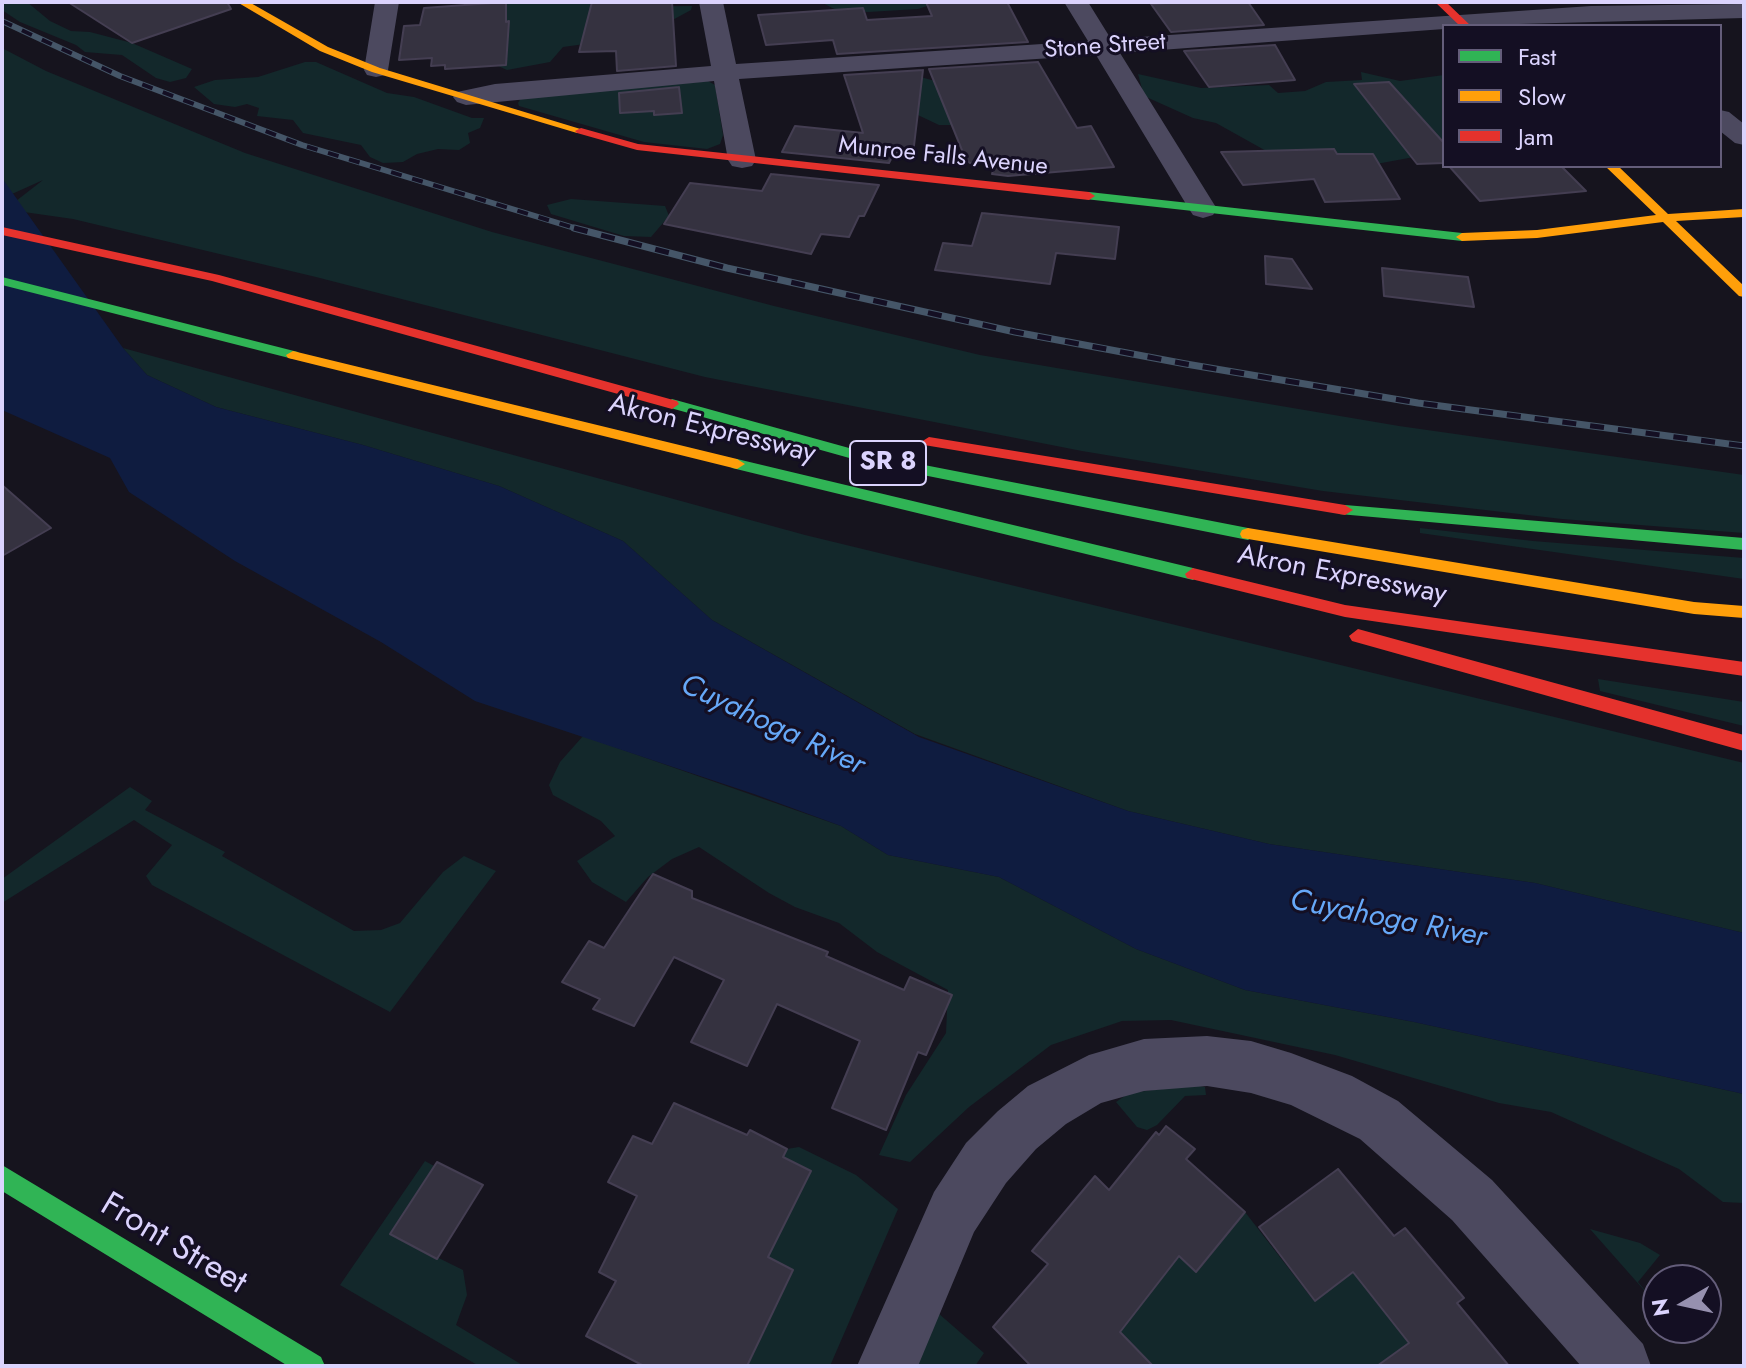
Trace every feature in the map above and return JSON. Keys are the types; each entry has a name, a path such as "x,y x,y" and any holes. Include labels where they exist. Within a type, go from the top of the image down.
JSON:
{"main road":[{"name":"Munroe Falls Avenue","path":"242,2 324,49 376,70 618,143 742,160 1461,237 1537,234 1665,218 1744,213"},
{"path":"1440,2 1463,24"},
{"path":"1613,168 1744,293"},
{"name":"Akron Expressway","path":"2,231 214,278 878,461 1200,526 1694,608 1744,612"},
{"name":"Akron Expressway","path":"2,281 1345,611 1744,669"},
{"path":"542,367 773,412"},
{"path":"912,439 1365,513 1744,544"},
{"path":"918,508 1304,620"},
{"path":"1334,629 1539,689 1744,743"},
{"name":"Front Street","path":"2,1177 312,1366"}],"street":[{"path":"376,70 387,2"},
{"path":"711,2 742,160"},
{"path":"1076,2 1203,209"},
{"name":"Stone Street","path":"1463,24 1591,14 1744,11"},
{"name":"Stone Street","path":"466,97 726,72 1442,25"},
{"path":"1722,120 1744,137"},
{"path":"887,1366 954,1212 986,1163 1017,1130 1047,1105 1089,1081 1144,1065 1207,1061 1251,1067 1291,1079 1333,1095 1379,1120 1472,1200 1621,1366"}],"green space":[{"path":"2,2 27,2 50,21 71,31 90,32 132,43 192,69 186,78 170,82 156,78 122,55 85,52 76,45 20,22 2,10"},
{"path":"499,2 585,2 608,7 692,6 691,10 643,36 563,47 550,62 507,70 461,49 460,11"},
{"path":"821,2 939,2 918,9 868,12 836,10"},
{"path":"2,48 46,71 245,153 492,232 774,306 980,355 1399,426 1744,475 1744,533 1562,519 1323,491 1082,451 705,377 316,277 73,219 24,212 16,201 43,180 12,194 2,178"},
{"path":"305,62 316,62 387,93 414,97 472,118 484,118 480,128 468,133 470,143 459,150 438,149 417,154 403,162 383,163 370,157 361,145 303,133 293,120 257,116 259,108 247,104 235,107 214,104 194,87 215,80 258,77"},
{"path":"1361,72 1400,81 1442,75 1442,148 1414,157 1360,167 1286,162 1216,123 1193,118 1144,96 1138,74 1201,88 1269,85 1278,93 1305,91 1326,82 1362,80"},
{"path":"917,76 971,91 958,125 939,125 903,108 858,114 855,108 896,97"},
{"path":"708,81 715,85 723,135 720,144 707,149 644,142 519,106 518,103 521,98"},
{"path":"571,199 665,206 669,216 651,237 624,236 551,214 547,205"},
{"path":"123,348 805,535 1744,763 1744,933 1535,883 1269,844 1128,811 915,734 712,620 623,541 499,486 363,445 216,407 147,375"},
{"path":"1420,528 1533,541 1744,558 1744,579 1420,533"},
{"path":"1598,679 1744,702 1744,726 1600,691"},
{"path":"583,736 841,826 888,855 999,877 1136,949 1245,990 1414,1022 1744,1094 1744,1203 1723,1202 1679,1169 1551,1112 1499,1103 1335,1055 1171,1020 1122,1021 1051,1045 969,1107 910,1162 879,1155 906,1095 946,1033 948,990 877,952 839,923 795,907 769,893 699,847 672,859 648,877 626,902 592,882 577,861 615,836 601,821 553,795 549,785 560,762"},
{"path":"130,787 152,801 145,810 225,852 222,856 354,931 381,930 400,923 443,872 464,856 496,871 390,1012 152,885 146,876 172,845 134,820 2,903 2,879"},
{"path":"1195,1085 1205,1087 1206,1095 1185,1096 1157,1125 1147,1130 1137,1127 1116,1102 1129,1093"},
{"path":"799,1147 856,1175 898,1209 830,1366 747,1366 793,1271 768,1257 810,1172 783,1157 787,1149"},
{"path":"425,1161 434,1166 390,1234 463,1270 467,1295 456,1325 524,1366 479,1366 340,1285"},
{"path":"1245,1212 1314,1301 1353,1272 1409,1343 1377,1366 1129,1366 1138,1351 1120,1332 1179,1256 1197,1272"},
{"path":"1590,1229 1640,1243 1660,1255 1653,1264 1642,1264 1642,1277 1638,1282 1642,1288"},
{"path":"938,1313 984,1353 975,1366 917,1366"}],"water":[{"name":"Cuyahoga River","path":"2,178 123,348 147,375 216,407 363,445 499,486 623,541 712,620 919,737 1128,811 1269,844 1535,883 1744,933 1744,1094 1414,1022 1245,990 1136,949 999,877 888,855 841,826 475,701 381,642 235,561 129,492 110,458 2,410"}],"building":[{"path":"68,2 227,2 231,9 132,43"},
{"path":"506,2 506,22 509,21 506,65 445,69 445,65 431,66 432,58 399,60 404,26 420,25 424,8"},
{"path":"592,2 672,2 676,66 617,71 616,51 579,52"},
{"path":"926,2 1007,2 1028,42 837,54 833,40 766,45 758,15 863,8 867,20 932,16"},
{"path":"1248,2 1264,25 1171,32 1151,4"},
{"path":"1275,45 1295,80 1209,87 1184,51"},
{"path":"1038,62 1077,128 1091,126 1114,167 1008,176 992,174 996,161 970,163 966,160 929,69"},
{"path":"923,70 913,154 894,153 889,163 782,152 795,126 863,133 844,75"},
{"path":"1389,82 1442,141 1442,163 1417,164 1354,84"},
{"path":"679,87 682,113 620,113 619,93"},
{"path":"1334,149 1337,154 1373,154 1400,199 1325,202 1314,179 1243,185 1221,152"},
{"path":"1451,168 1563,168 1586,191 1480,201"},
{"path":"771,174 879,185 864,216 859,216 849,237 821,234 811,254 664,224 690,183 762,191"},
{"path":"982,213 1119,227 1115,259 1056,253 1050,284 935,270 943,243 972,246"},
{"path":"1265,256 1292,259 1312,289 1266,284"},
{"path":"1382,268 1468,277 1474,307 1384,296"},
{"path":"2,485 51,528 2,556"},
{"path":"653,874 692,891 692,898 828,952 826,956 904,990 910,977 952,995 926,1055 918,1052 886,1130 832,1108 860,1041 777,1004 747,1066 691,1042 724,980 674,957 634,1026 593,1009 600,999 562,982 589,941 604,948"},
{"path":"674,1103 747,1135 750,1130 787,1149 783,1157 811,1171 768,1257 793,1270 747,1366 644,1366 586,1336 616,1281 599,1272 637,1196 608,1182 633,1136 652,1144"},
{"path":"1166,1126 1195,1149 1186,1159 1245,1212 1196,1272 1179,1256 1120,1332 1153,1366 1031,1366 993,1327 1048,1264 1032,1251 1095,1176 1109,1190 1156,1132 1159,1135"},
{"path":"437,1162 483,1185 437,1259 390,1234"},
{"path":"1338,1169 1394,1236 1405,1228 1464,1298 1457,1303 1509,1366 1377,1366 1409,1343 1353,1272 1315,1301 1259,1227"}],"railway":[{"path":"2,21 120,76 302,145 577,229"},
{"path":"577,229 727,268 1015,332 1186,364 1418,403 1744,446"},
{"path":"577,229 581,230"}],"traffic: fast":[{"path":"1089,196 1462,237"},
{"path":"2,281 293,355"},
{"path":"672,404 878,461 1248,534"},
{"path":"737,464 1193,574"},
{"path":"1345,510 1744,544"},
{"path":"2,1177 312,1366"}],"traffic: slow":[{"path":"242,2 324,49 376,70 581,131"},
{"path":"1613,168 1744,293"},
{"path":"1462,237 1537,234 1665,218 1744,213"},
{"path":"293,355 737,464"},
{"path":"1248,534 1694,608 1744,612"}],"traffic: jam":[{"path":"1440,2 1464,24"},
{"path":"581,131 637,147 1089,196"},
{"path":"2,231 214,278 672,404"},
{"path":"929,442 1345,510"},
{"path":"1193,574 1345,611 1744,669"},
{"path":"1358,636 1744,743"}]}
